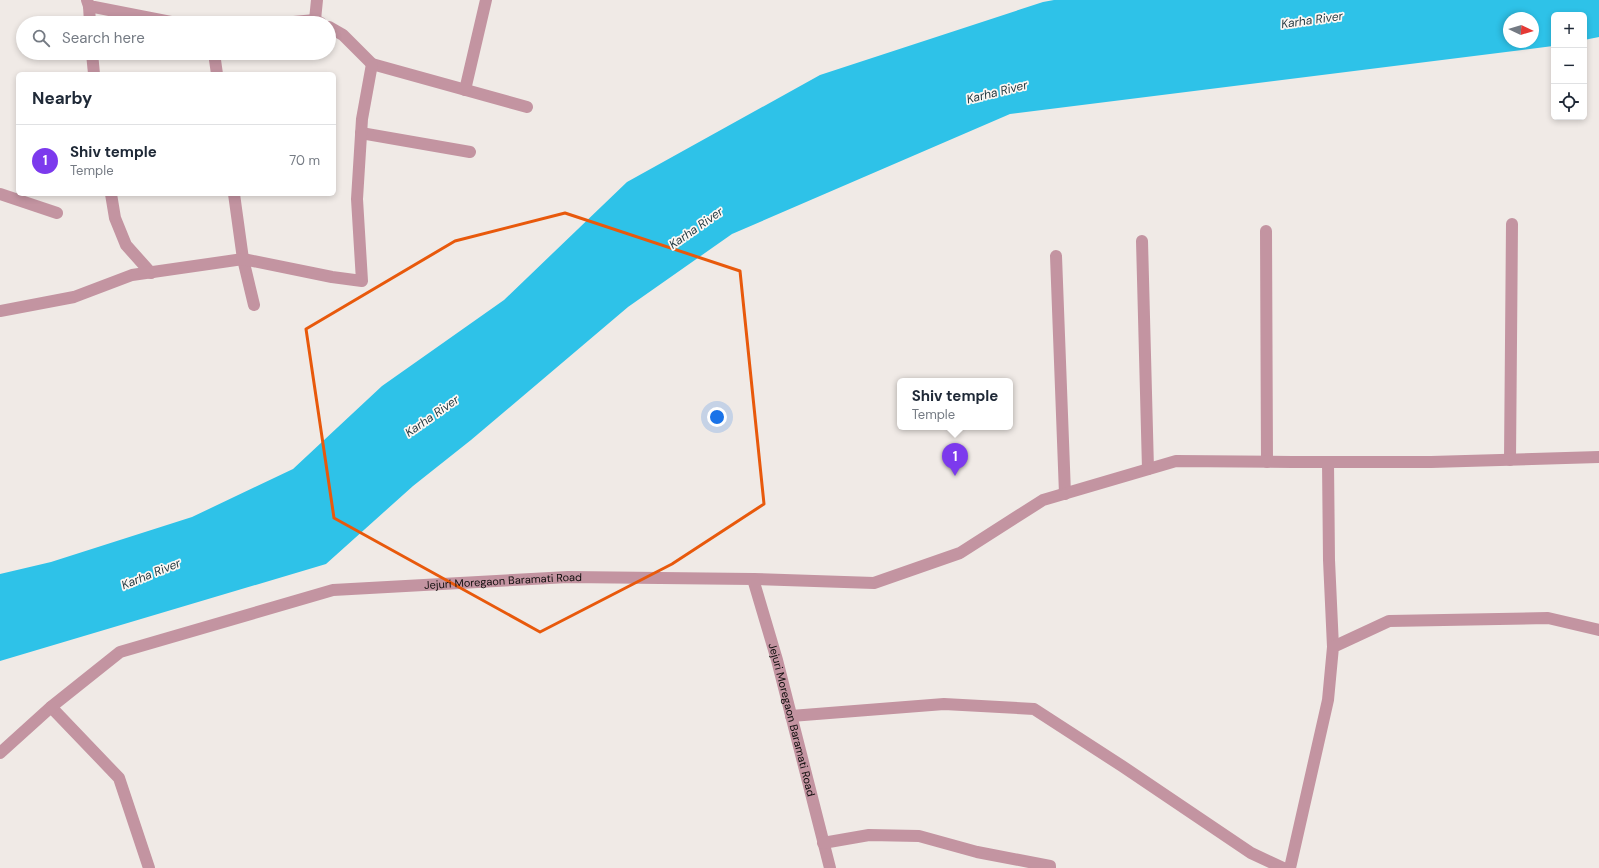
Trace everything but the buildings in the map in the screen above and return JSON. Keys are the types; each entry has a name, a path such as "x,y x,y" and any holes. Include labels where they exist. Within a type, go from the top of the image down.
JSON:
{"street":[{"path":"317,0 318,16"},
{"path":"464,90 486,0"},
{"path":"89,16 88,3 145,16"},
{"path":"336,31 343,35 372,64 527,106"},
{"path":"93,60 94,72"},
{"path":"215,60 217,72"},
{"path":"0,311 74,297 132,275 243,259 332,277 362,281 357,199 362,119 372,64"},
{"path":"361,133 470,152"},
{"path":"0,194 57,213"},
{"path":"111,196 115,218 126,245 151,273"},
{"path":"234,196 243,259 254,305"},
{"path":"1510,460 1512,224"},
{"path":"1266,231 1267,462"},
{"path":"1142,241 1148,469"},
{"path":"1056,256 1064,494"},
{"path":"753,579 874,583 960,554 1044,500 1176,461 1430,462 1599,457"},
{"path":"1290,868 1328,700 1333,647 1329,560 1328,462"},
{"name":"Jejuri Moregaon Baramati Road","path":"0,753 51,707 120,652 333,590 568,577 753,579 791,716 830,868"},
{"path":"1333,647 1389,621 1548,618 1599,630"},
{"path":"791,716 944,704 1034,709 1251,853 1283,868"},
{"path":"51,707 119,778 149,868"},
{"path":"823,843 869,835 919,836 977,852 1050,866 1050,868"}],"highlighted area":[{"path":"565,213 740,271 764,504 672,564 540,632 334,518 306,329 455,241"}],"water":[{"name":"Karha River","path":"1054,0 1599,0 1599,37 1587,39 1587,12 1551,12 1551,46 1539,48 1539,12 1503,12 1503,48 1538,48 1010,114 732,234 628,307 471,440 413,486 326,564 0,661 0,574 51,562 192,517 293,469 382,386 504,300 627,182 820,75 1043,2"}],"place":[{"name":"Shiv temple","path":"955,476"}]}
